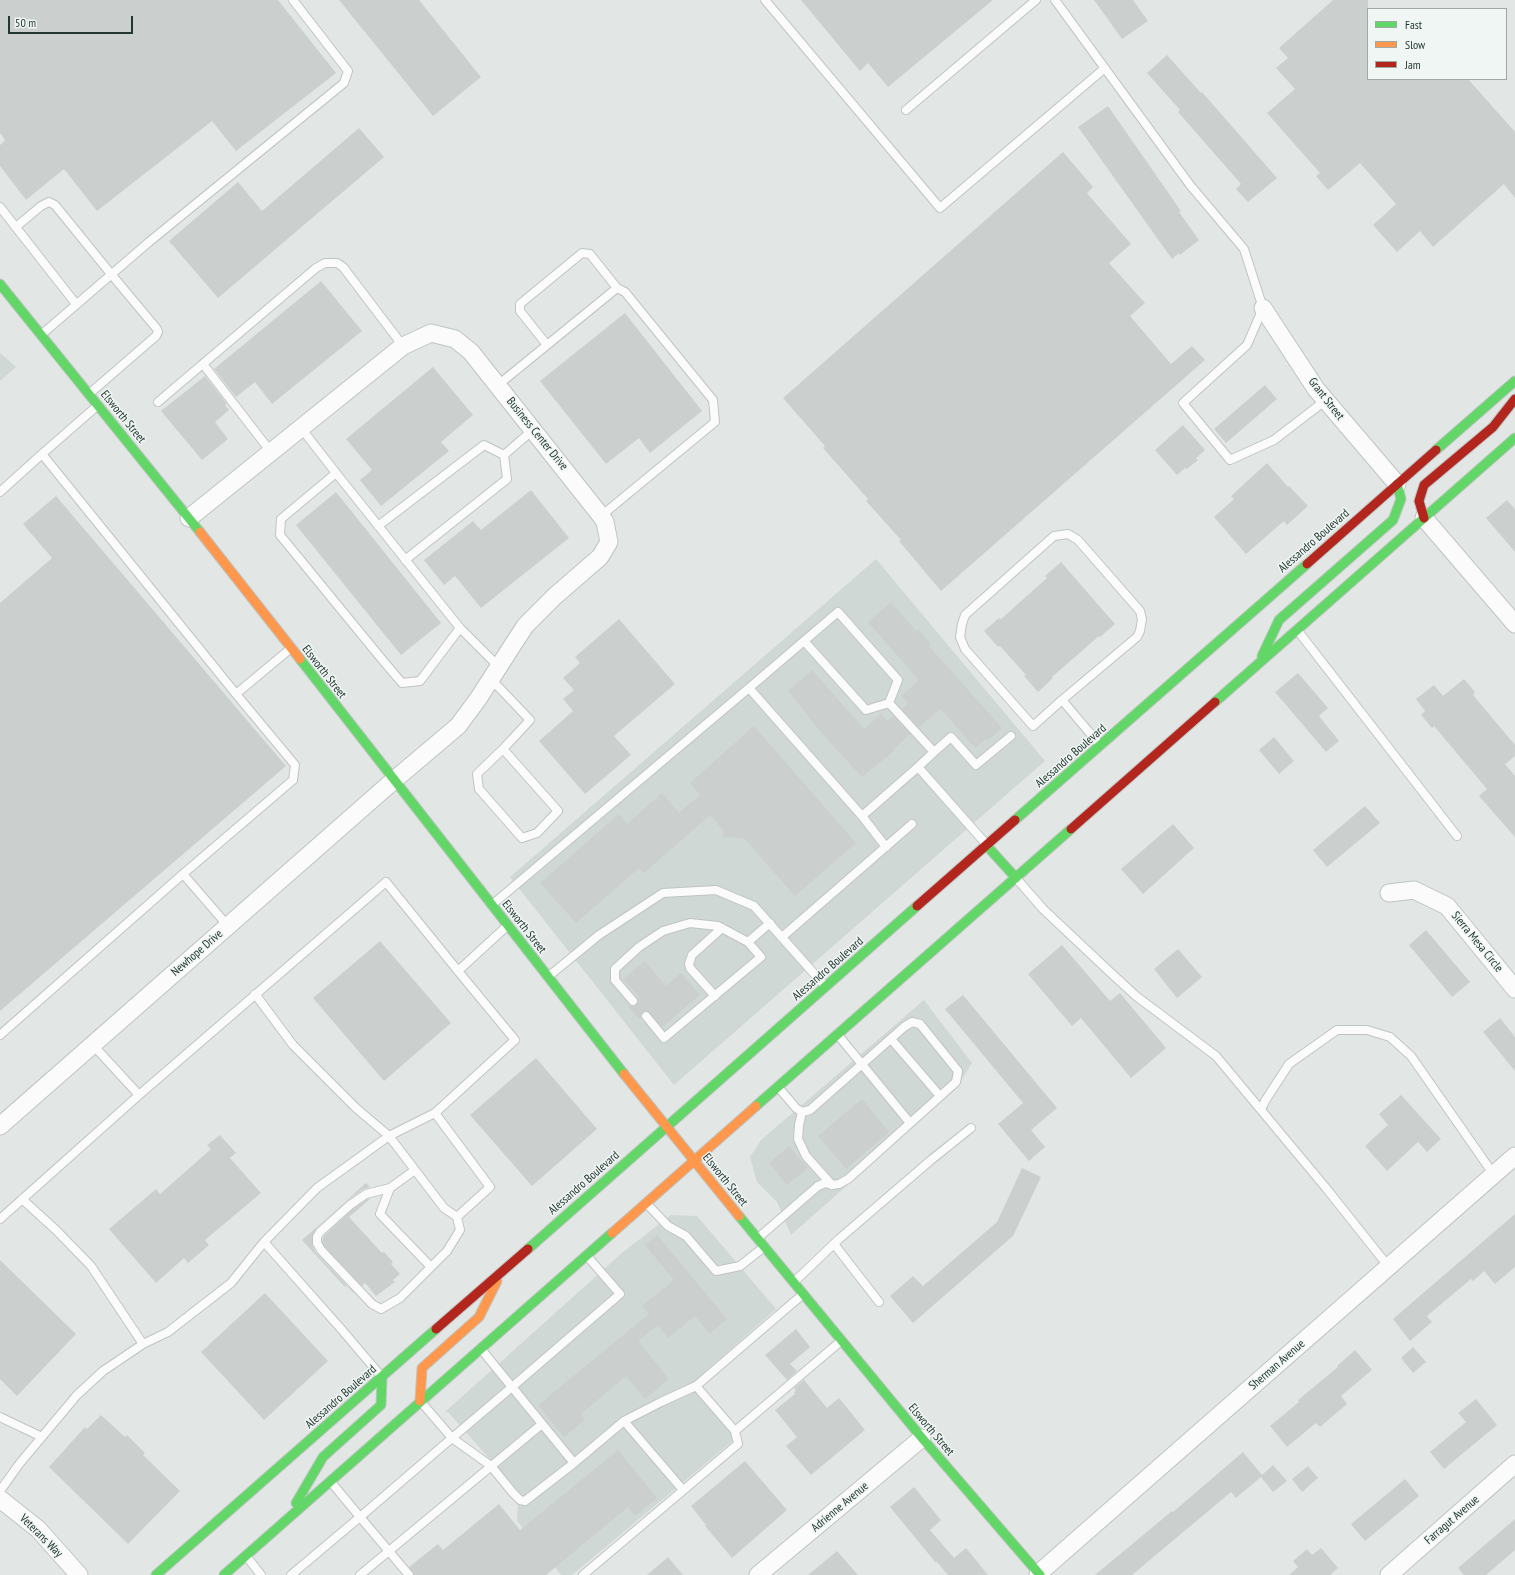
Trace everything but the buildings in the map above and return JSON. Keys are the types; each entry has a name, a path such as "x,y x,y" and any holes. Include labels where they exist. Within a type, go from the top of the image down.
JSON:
{"main road":[{"name":"Elsworth Street","path":"0,284 189,518 393,781 666,1127 922,1438 1039,1574"},
{"name":"Alessandro Boulevard","path":"156,1575 1515,381"},
{"path":"1424,518 1419,501 1424,485 1493,427 1515,399"},
{"path":"224,1575 285,1521 323,1474 420,1401 480,1349 1515,438"},
{"path":"1258,665 1279,620 1393,520 1401,499 1397,484"},
{"path":"987,846 1016,878"},
{"path":"420,1401 422,1368 479,1317 502,1271"},
{"path":"285,1521 323,1474 328,1452 381,1405 382,1377"}],"street":[{"name":"Grant Street","path":"1263,308 1316,389 1397,484"},
{"name":"Business Center Drive","path":"189,518 403,346 431,333 455,339 471,352 601,516 605,522 609,542 600,557 555,596 525,626 478,699 458,726 393,781"},
{"path":"1424,518 1515,624"},
{"name":"Newhope Drive","path":"0,1126 393,781"},
{"name":"Sierra Mesa Circle","path":"1389,893 1414,890 1447,906 1515,989"},
{"name":"Sherman Avenue","path":"1039,1574 1515,1156"},
{"name":"Adrienne Avenue","path":"767,1572 922,1438"},
{"name":"Farragut Avenue","path":"1389,1575 1515,1464"},
{"name":"Veterans Way","path":"0,1499 38,1529 79,1575"}],"lane":[{"path":"40,335 111,274 344,83 348,71 293,0"},
{"path":"765,0 940,208 1105,68"},
{"path":"906,110 1036,0"},
{"path":"1055,0 1190,185 1244,249 1263,308 1247,344 1183,403 1230,460 1274,440 1326,400"},
{"path":"16,227 41,206 49,202 55,205 157,329 158,332 156,336 88,394"},
{"path":"0,206 76,304"},
{"path":"547,345 520,312 520,304 582,253 590,254 617,288 625,292 713,400 715,422 601,516"},
{"path":"158,402 316,268 325,264 337,263 343,267 403,346"},
{"path":"498,386 617,288"},
{"path":"0,302 8,294"},
{"path":"203,364 271,452"},
{"path":"0,492 98,406"},
{"path":"301,428 460,628 530,720 477,774 478,789 522,838 537,833 558,811 503,749"},
{"path":"504,455 533,430"},
{"path":"378,526 484,445 504,455"},
{"path":"0,1035 183,874 293,780 295,765 42,454"},
{"path":"405,560 507,479 504,455"},
{"path":"336,473 281,519 280,535 402,683 420,681 460,628"},
{"path":"1068,534 1078,540 1135,605 1140,611 1142,619 1140,631 1137,637 1062,700 1033,726 965,649 960,637 965,615 1054,536 1068,534"},
{"path":"492,905 838,612 898,680 889,703"},
{"path":"1297,630 1458,836"},
{"path":"804,641 866,710 889,703"},
{"path":"236,694 291,648"},
{"path":"749,688 862,816 886,846"},
{"path":"1062,700 1101,746"},
{"path":"889,703 934,752"},
{"path":"862,816 951,737 976,765 1011,736"},
{"path":"918,767 987,846"},
{"path":"782,937 912,824"},
{"path":"183,874 228,926"},
{"path":"1016,878 1043,909 1136,996 1216,1056 1388,1266"},
{"path":"0,1219 138,1095 386,882 515,1040 435,1113 389,1136 316,1188 264,1242 231,1283 168,1332 143,1344 103,1371 82,1390 42,1436 0,1491"},
{"path":"548,977 599,935 663,893 716,890 754,906 826,987"},
{"path":"633,1001 615,980 615,969 639,947 663,931 690,923 718,926 748,942 761,957 664,1038 646,1016"},
{"path":"748,942 770,923"},
{"path":"458,971 507,926"},
{"path":"715,996 690,968 689,964 692,955 722,928"},
{"path":"256,994 293,1046 356,1108 389,1136 415,1170 444,1208 457,1217 460,1230 447,1251 400,1298 381,1308 372,1304 321,1250 317,1243 317,1237 320,1232 350,1205 366,1194 390,1188 415,1170"},
{"path":"757,1238 818,1186 825,1183 832,1185 839,1184 848,1179 956,1082 958,1071 920,1024 912,1022 810,1110 802,1112 796,1108 777,1087"},
{"path":"1261,1110 1265,1101 1289,1064 1336,1030 1367,1030 1390,1037 1411,1056 1494,1175"},
{"path":"837,1034 910,1123"},
{"path":"891,1039 940,1096"},
{"path":"92,1045 138,1095"},
{"path":"802,1112 798,1140 806,1156 832,1185"},
{"path":"435,1113 490,1187 457,1217"},
{"path":"794,1282 834,1244 931,1160 971,1128"},
{"path":"390,1188 380,1214 431,1267"},
{"path":"22,1200 91,1266 143,1344"},
{"path":"646,1203 668,1226 686,1236 716,1271 740,1266 764,1246"},
{"path":"264,1242 382,1377"},
{"path":"834,1244 879,1302"},
{"path":"291,1575 620,1294 587,1255"},
{"path":"420,1401 452,1438 491,1466 520,1500 525,1501 574,1463 624,1421 660,1402 696,1386 804,1294"},
{"path":"734,1431 842,1340"},
{"path":"480,1349 574,1463"},
{"path":"583,1575 738,1444 734,1431 696,1386"},
{"path":"0,1417 42,1436"},
{"path":"624,1421 683,1490"},
{"path":"360,1575 542,1424"},
{"path":"323,1474 409,1575"},
{"path":"246,1556 262,1575"}],"shaded area":[{"path":"0,353 16,367 0,381"},
{"path":"876,559 1045,761 674,1085 510,877"},
{"path":"924,1000 972,1063 956,1089 791,1235 777,1202 757,1182 750,1157 761,1140"},
{"path":"671,1215 697,1216 776,1309 697,1379 735,1439 572,1575 561,1575 517,1521 519,1492 448,1412 445,1412 623,1252"}],"traffic: fast":[{"path":"0,284 200,532"},
{"path":"1436,450 1515,381"},
{"path":"1215,702 1515,438"},
{"path":"1262,656 1279,620 1393,520 1401,499 1397,484"},
{"path":"1015,820 1307,564"},
{"path":"300,659 624,1074"},
{"path":"756,1106 1071,829"},
{"path":"987,846 1016,878"},
{"path":"528,1249 917,906"},
{"path":"739,1216 922,1438 1040,1575"},
{"path":"224,1575 612,1233"},
{"path":"156,1575 436,1329"},
{"path":"296,1503 323,1457 381,1405 382,1377"}],"traffic: slow":[{"path":"200,532 300,659"},
{"path":"624,1074 739,1216"},
{"path":"612,1233 756,1106"},
{"path":"420,1401 422,1368 479,1317 497,1281"}],"traffic: jam":[{"path":"1424,518 1419,501 1424,485 1493,427 1515,399"},
{"path":"1307,564 1436,450"},
{"path":"1071,829 1215,702"},
{"path":"917,906 1015,820"},
{"path":"436,1329 528,1249"}]}
